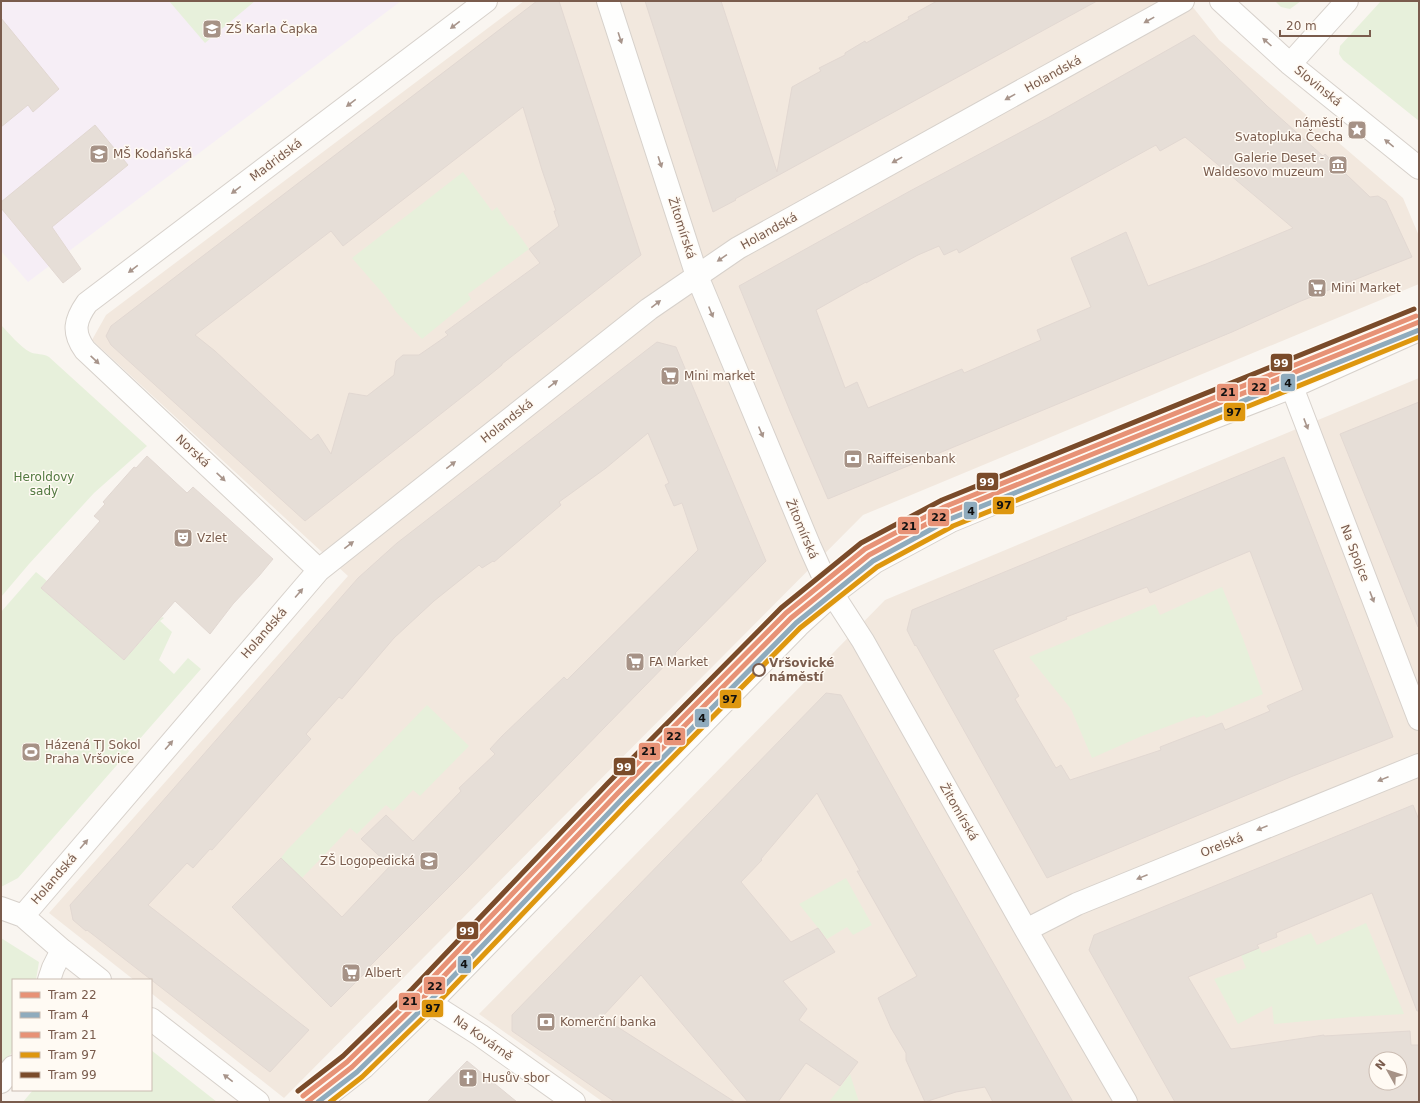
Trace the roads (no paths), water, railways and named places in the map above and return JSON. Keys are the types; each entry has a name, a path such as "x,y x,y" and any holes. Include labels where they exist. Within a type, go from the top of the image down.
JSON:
{"street":[{"name":"Madridská","path":"76,327 80,314 87,303 486,1"},
{"name":"Žitomírská","path":"608,1 697,276 810,547 828,586 863,641 1026,930 1126,1102"},
{"name":"Holandská","path":"99,979 23,916 319,570 658,302 738,248 1182,1"},
{"name":"Slovinská","path":"1221,1 1290,64 1419,168"},
{"path":"1290,64 1348,1"},
{"name":"Norská","path":"76,327 78,338 85,350 319,570"},
{"path":"319,1102 364,1067 430,1003 798,626 833,594 875,562 951,521 1292,387 1419,330"},
{"name":"Na Spojce","path":"1292,387 1419,719"},
{"name":"Orelská","path":"1026,930 1077,904 1419,765"},
{"path":"1,908 23,916"},
{"path":"49,979 62,950"},
{"name":"Na Kovárně","path":"430,1003 480,1035 574,1102"},
{"path":"152,1020 258,1102"},
{"path":"1,1082 12,1068"}],"tram line":[{"name":"99","path":"298,1091 343,1056 412,989 608,783 781,608 861,543 942,500 1414,309"},
{"name":"21","path":"303,1096 347,1062 417,994 613,788 786,613 865,549 944,507 1416,316"},
{"name":"22","path":"307,1102 352,1067 422,999 618,793 791,618 869,555 947,513 1419,322"},
{"name":"4","path":"318,1102 357,1072 427,1004 623,798 796,623 873,561 950,519 1419,330"},
{"name":"97","path":"330,1102 362,1077 432,1009 628,803 800,628 877,567 953,526 1419,337"}],"place":[{"name":"ZŠ Karla Čapka","path":"212,29"},
{"name":"náměstí Svatopluka Čecha","path":"1357,130"},
{"name":"MŠ Kodaňská","path":"99,154"},
{"name":"Galerie Deset - Waldesovo muzeum","path":"1338,165"},
{"name":"Mini Market","path":"1317,288"},
{"name":"Mini market","path":"670,376"},
{"name":"Raiffeisenbank","path":"853,459"},
{"name":"Vzlet","path":"183,538"},
{"name":"FA Market","path":"635,662"},
{"name":"Vršovické náměstí","path":"759,670"},
{"name":"Házená TJ Sokol Praha Vršovice","path":"31,752"},
{"name":"ZŠ Logopedická","path":"429,861"},
{"name":"Albert","path":"351,973"},
{"name":"Komerční banka","path":"546,1022"},
{"name":"Husův sbor","path":"468,1078"}],"park label":[{"name":"Heroldovy sady","path":"44,484"}]}
